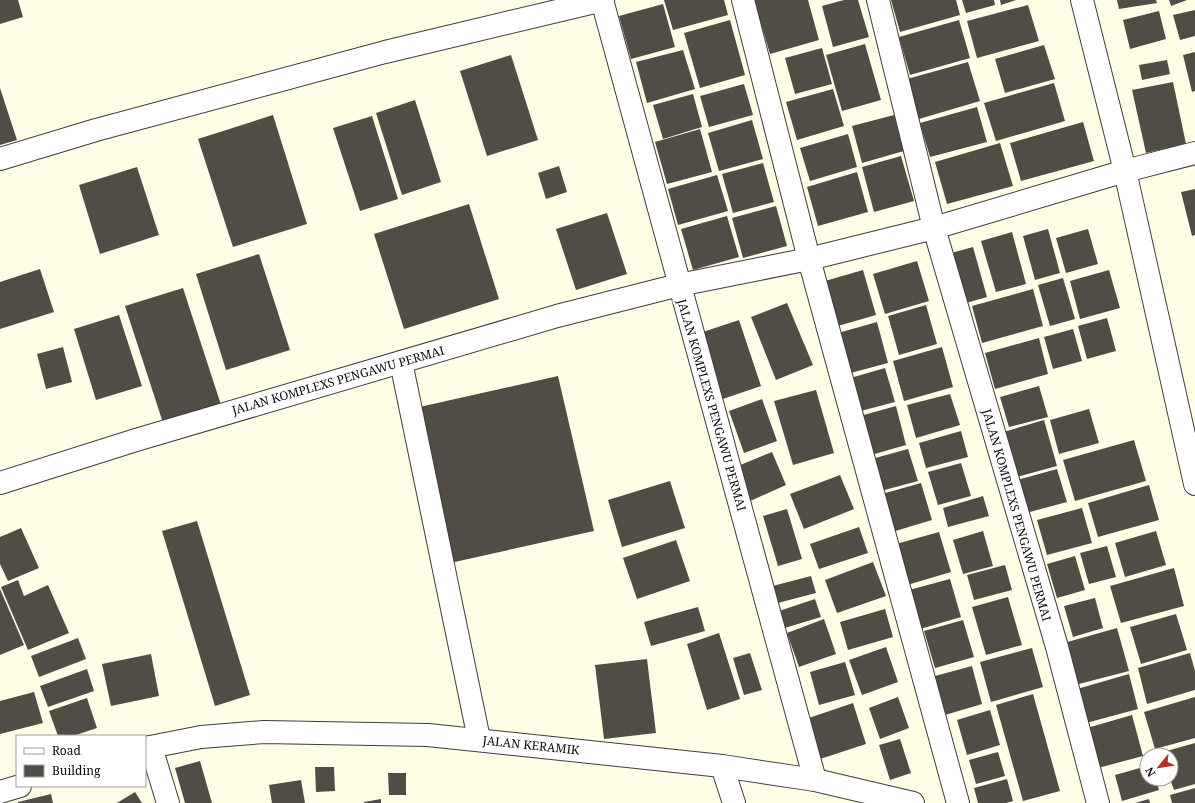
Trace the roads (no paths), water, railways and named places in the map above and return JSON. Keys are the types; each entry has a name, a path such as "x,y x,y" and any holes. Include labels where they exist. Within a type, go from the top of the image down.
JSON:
{"street":[{"path":"0,159 96,130 384,52 602,0"},
{"name":"JALAN KOMPLEXS PENGAWU PERMAI","path":"602,0 678,284 789,680 815,780"},
{"path":"743,0 809,259 958,803"},
{"name":"JALAN KOMPLEXS PENGAWU PERMAI","path":"878,0 934,228 1056,647 1098,803"},
{"path":"1082,0 1125,171 1195,484"},
{"name":"JALAN KOMPLEXS PENGAWU PERMAI","path":"0,483 136,440 557,316 678,284 809,259 934,228 1125,171 1195,153"},
{"path":"401,362 479,739"},
{"name":"JALAN KERAMIK","path":"148,748 201,736 264,732 428,734 722,766 815,780 913,803"},
{"path":"148,748 168,803"},
{"path":"722,766 734,803"},
{"path":"0,792 17,787"}]}
